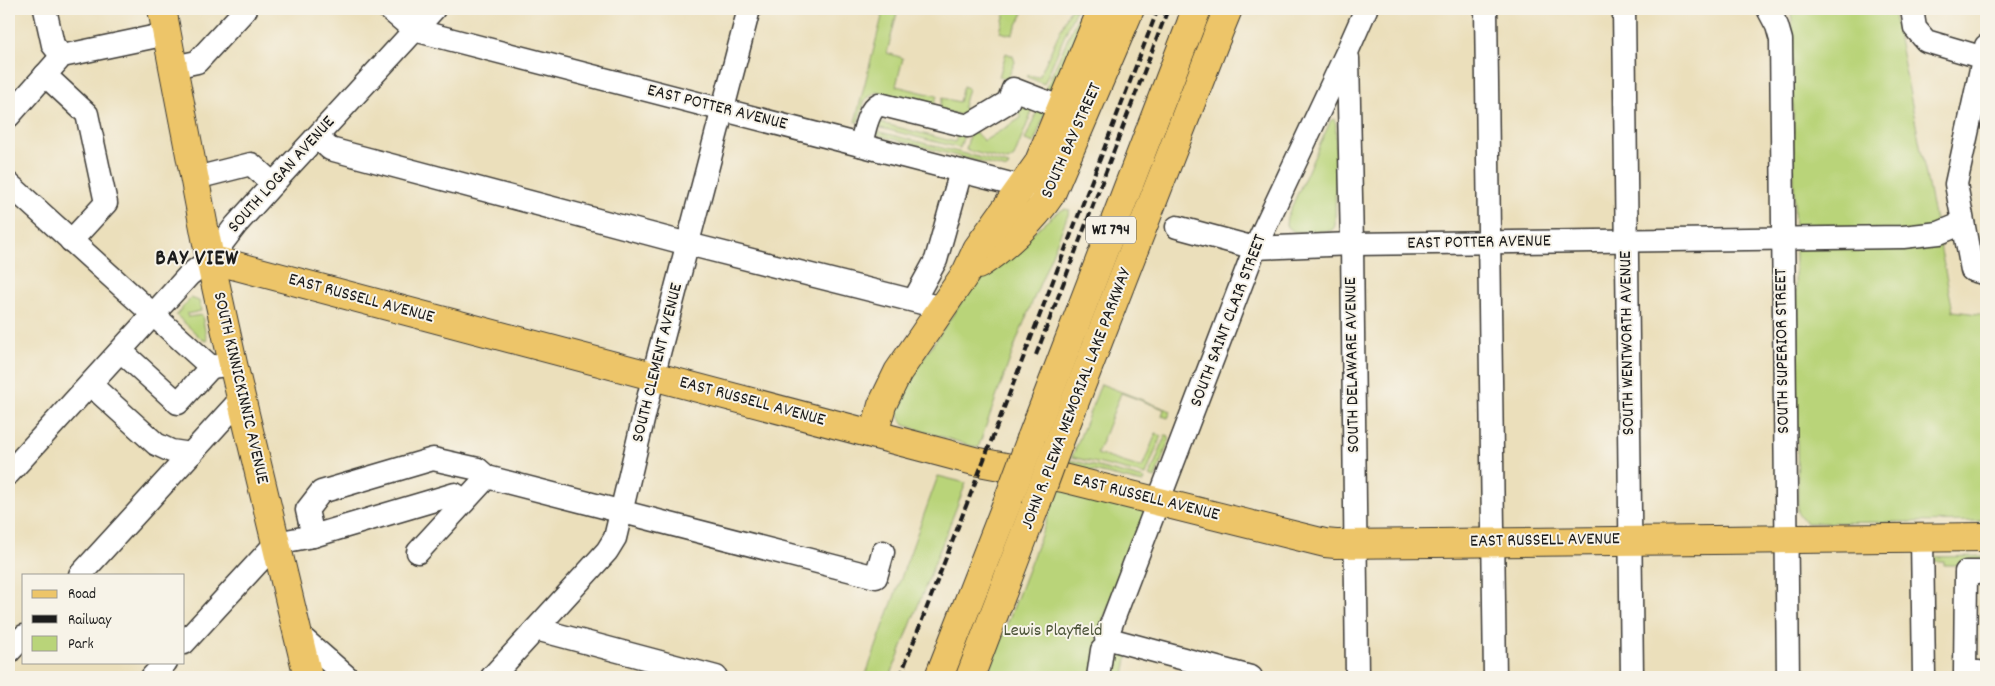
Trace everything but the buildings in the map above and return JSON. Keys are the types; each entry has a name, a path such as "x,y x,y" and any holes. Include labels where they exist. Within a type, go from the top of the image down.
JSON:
{"main road":[{"name":"SOUTH BAY STREET","path":"874,434 888,390 898,372 966,273 977,249 1038,164 1102,9"},
{"name":"SOUTH BAY STREET","path":"966,273 988,258 1030,220 1051,194 1130,9"},
{"name":"JOHN R. PLEWA MEMORIAL LAKE PARKWAY","path":"970,677 1228,9"},
{"name":"JOHN R. PLEWA MEMORIAL LAKE PARKWAY","path":"939,677 1195,15"},
{"name":"SOUTH KINNICKINNIC AVENUE","path":"164,21 196,178 210,259 222,366 241,398 308,677"},
{"name":"EAST RUSSELL AVENUE","path":"210,259 974,461 1064,478 1325,543 1986,537"}],"street":[{"path":"45,9 53,46 62,56"},
{"path":"174,67 197,62 246,9"},
{"name":"EAST POTTER AVENUE","path":"389,9 414,30 1051,194"},
{"name":"SOUTH LOGAN AVENUE","path":"9,473 189,275 210,259 236,225 434,9"},
{"name":"SOUTH CLEMENT AVENUE","path":"492,677 607,551 615,538 654,376 749,9"},
{"name":"SOUTH SAINT CLAIR STREET","path":"1098,677 1104,644 1255,248 1348,52 1366,9"},
{"path":"1486,9 1495,677"},
{"name":"SOUTH WENTWORTH AVENUE","path":"1624,9 1632,677"},
{"path":"1912,9 1915,28 1926,41 1985,52 1956,184 1972,270 1986,274"},
{"name":"SOUTH SUPERIOR STREET","path":"1772,17 1780,40 1788,677"},
{"path":"9,116 62,56 164,21"},
{"name":"SOUTH DELAWARE AVENUE","path":"1348,52 1357,677"},
{"path":"45,76 86,114 106,203 71,241"},
{"path":"860,145 870,112 874,106 879,104 968,126 1008,102 1013,89 1062,108"},
{"path":"317,137 330,149 688,244 942,308"},
{"path":"196,178 251,164 273,184"},
{"path":"914,300 936,260 961,171"},
{"path":"9,184 153,316 222,366 178,404 121,351"},
{"name":"EAST POTTER AVENUE","path":"1178,227 1255,248 1352,244 1903,237 1939,234 1963,223"},
{"path":"91,385 156,444 171,450 191,454"},
{"path":"81,574 241,398"},
{"path":"313,536 307,510 320,492 433,459 478,469 487,477 876,577 882,552"},
{"path":"418,552 487,477"},
{"path":"185,642 276,544 313,536 455,494 464,502"},
{"path":"1922,538 1924,677"},
{"path":"1979,672 1965,672 1966,572 1986,572"},
{"path":"536,630 716,677"},
{"path":"299,635 348,677"},
{"path":"9,652 22,638"},
{"path":"1104,644 1224,674 1251,677"}],"green space":[{"path":"884,9 898,9 887,53 903,58 896,86 937,96 933,108 876,92 865,100 858,122 855,122"},
{"path":"1006,9 1025,9 1012,35 1000,32"},
{"path":"1070,9 1076,9 1044,84 1027,77 1028,75 1039,77"},
{"path":"1081,9 1087,9 1053,93 1044,92"},
{"path":"1790,9 1893,9 1953,311 1986,315 1986,521 1806,523 1798,513 1792,20"},
{"path":"1006,53 1013,56 1015,62 1007,80 999,77"},
{"path":"963,86 968,88 963,107 966,111 960,115 939,109 942,98 959,102"},
{"path":"1024,101 1035,104 1014,157 1008,161 966,150 970,132 976,133 984,141 1021,118 1017,110"},
{"path":"1039,106 1046,111 1034,143 1025,140"},
{"path":"883,113 881,123 955,142 958,134 965,131 960,148 873,126"},
{"path":"1334,119 1336,124 1335,226 1329,231 1294,232 1286,225 1287,217 1331,120"},
{"path":"872,130 1009,165 1007,169 873,134"},
{"path":"1064,209 1070,210 1018,337 978,448 904,425 898,414 899,406 909,380 966,295 988,269"},
{"path":"191,298 199,301 201,311 187,314 188,317 202,315 207,341 203,340 176,315"},
{"path":"1101,384 1171,411 1168,418 1162,416 1164,409 1121,393 1097,454 1142,468 1156,433 1161,436 1146,475 1072,457"},
{"path":"1166,434 1170,438 1155,478 1150,476"},
{"path":"1071,460 1145,479 1143,483 1069,465"},
{"path":"938,476 966,483 890,677 865,677"},
{"name":"Lewis Playfield","path":"1059,488 1147,509 1097,635 1128,651 1124,677 987,677"},
{"path":"1986,556 1986,565 1944,565 1944,561 1930,561 1930,557"}],"railway":[{"path":"900,677 1158,9"},
{"path":"1036,355 1168,9"}],"district":[{"name":"BAY VIEW","path":"197,259"}]}
